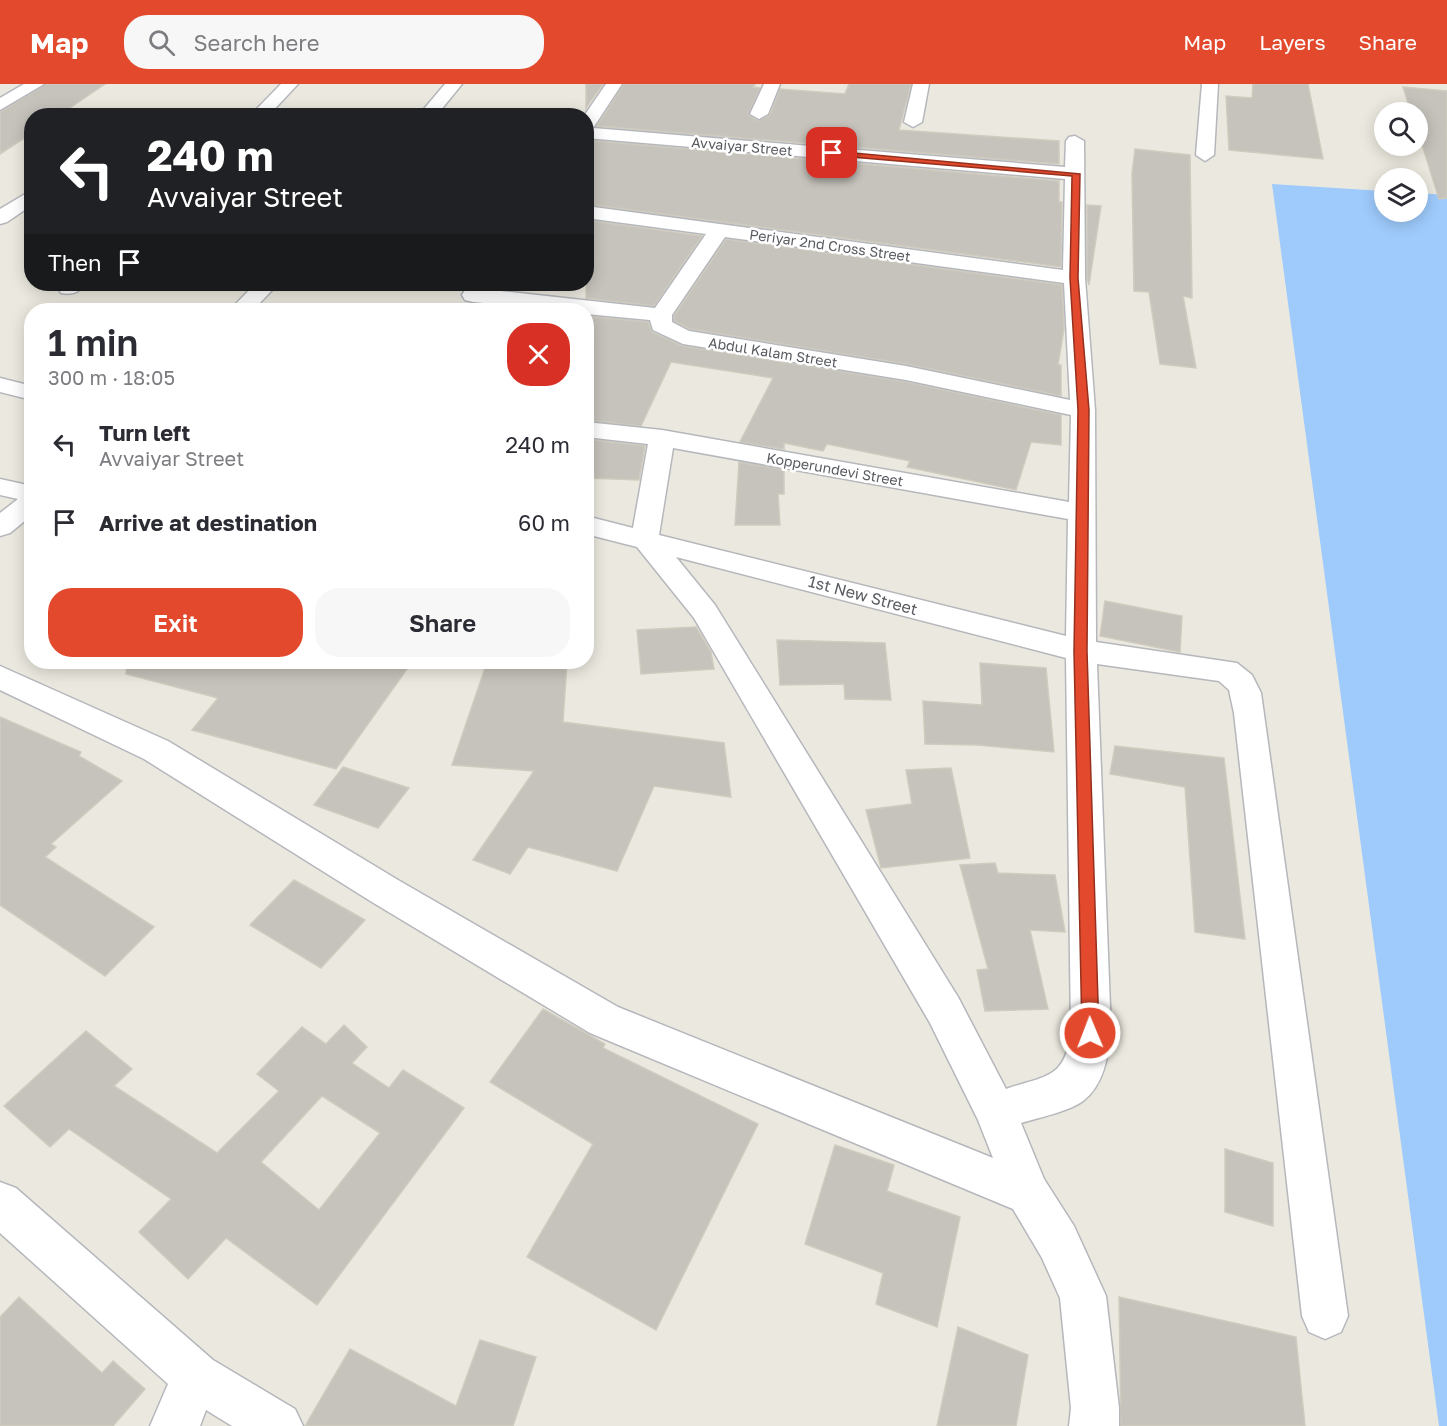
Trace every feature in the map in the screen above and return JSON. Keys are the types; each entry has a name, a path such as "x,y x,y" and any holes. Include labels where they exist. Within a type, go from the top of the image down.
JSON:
{"street":[{"path":"0,105 36,84"},
{"path":"266,108 290,84"},
{"path":"433,108 454,84"},
{"path":"594,114 614,84"},
{"path":"759,114 772,84"},
{"path":"913,122 921,84"},
{"path":"1205,155 1210,84"},
{"name":"Avvaiyar Street","path":"594,134 1076,174"},
{"path":"996,1112 1069,1087 1087,1064 1090,1033 1081,651 1083,410 1074,278 1075,141"},
{"path":"0,193 24,195"},
{"path":"0,218 24,201"},
{"name":"Periyar 2nd Cross Street","path":"594,213 1074,278"},
{"path":"594,308 661,315 719,230"},
{"path":"248,303 260,291"},
{"path":"471,296 541,303"},
{"name":"Abdul Kalam Street","path":"661,315 661,325 683,337 906,374 1083,410"},
{"path":"0,385 24,391"},
{"name":"Kopperundevi Street","path":"594,430 662,438 1082,513"},
{"path":"662,438 645,538 705,612 944,1010 996,1112 1028,1194 1058,1242 1083,1296 1095,1408 1094,1426"},
{"path":"0,487 24,492"},
{"path":"0,527 24,508"},
{"name":"1st New Street","path":"594,527 1081,651 1226,671 1240,679 1245,690 1326,1316"},
{"path":"0,677 156,750 385,891 603,1020 1028,1194"},
{"path":"0,1204 196,1377 278,1426"},
{"path":"175,1426 196,1377"}],"water":[{"path":"1272,184 1374,190 1374,222 1428,222 1428,194 1447,195 1447,1426 1439,1426"}],"building":[{"path":"46,84 105,84 70,108 24,108 24,138 0,154 0,112"},
{"path":"586,84 603,84 586,108"},
{"path":"624,84 755,84 753,87 760,88 748,115 758,121 770,115 780,89 845,94 849,84 911,84 899,130 1059,141 1059,164 597,126"},
{"path":"1253,84 1308,84 1323,159 1229,150 1226,96 1252,98"},
{"path":"1403,87 1447,91 1447,198 1439,199 1426,156 1428,156 1428,102 1408,102"},
{"path":"594,141 1059,181 1059,202 1062,202 1061,267 594,205"},
{"path":"1135,149 1190,155 1192,298 1183,296 1196,368 1160,364 1149,292 1134,291 1132,174"},
{"path":"1087,205 1101,206 1089,285 1087,278"},
{"path":"594,221 702,236 654,306 586,298 586,291 594,291"},
{"path":"726,239 1062,285 1064,329 1058,365 1061,365 1061,396 906,364 690,329 674,321 674,316"},
{"path":"594,317 648,322 652,332 683,346 906,382 1061,415 1061,445 1031,442 1016,490 907,467 910,461 827,444 823,451 784,443 784,449 740,442 773,378 671,362 641,426 594,421"},
{"path":"594,440 645,446 639,480 594,478"},
{"path":"739,462 784,470 784,494 778,494 780,525 735,525"},
{"path":"1105,601 1182,616 1180,652 1100,636"},
{"path":"696,627 711,652 714,669 641,674 637,630"},
{"path":"777,640 885,643 891,700 845,699 844,684 780,685"},
{"path":"980,663 1046,668 1054,752 977,745 925,744 923,701 982,705"},
{"path":"126,669 407,669 336,769 192,730 218,698 126,674"},
{"path":"485,669 567,669 563,722 724,743 731,797 654,786 617,871 528,847 510,874 473,860 534,771 452,765"},
{"path":"0,717 81,752 79,756 122,781 51,844 56,847 45,857 154,927 105,976 0,905"},
{"path":"1115,746 1224,758 1245,939 1195,932 1185,787 1110,774"},
{"path":"343,767 409,788 378,828 314,805"},
{"path":"951,768 970,858 881,868 866,810 912,804 906,770"},
{"path":"995,863 998,873 1055,875 1065,932 1030,930 1048,1009 985,1011 977,970 988,969 960,865"},
{"path":"294,880 365,920 321,968 250,925"},
{"path":"543,1009 605,1044 603,1048 758,1124 656,1330 527,1257 593,1144 490,1082"},
{"path":"344,1025 367,1047 352,1063 389,1088 403,1070 464,1108 317,1305 226,1238 188,1279 139,1232 171,1199 69,1129 50,1147 4,1106 86,1031 132,1069 114,1086 217,1153 279,1091 257,1074 302,1027 326,1044","holes":["322,1096 380,1133 319,1210 261,1162"]},
{"path":"835,1145 894,1165 887,1191 960,1217 937,1327 876,1304 883,1273 805,1244"},
{"path":"1225,1149 1273,1163 1273,1226 1225,1212"},
{"path":"19,1297 102,1373 113,1361 145,1389 113,1426 0,1426 0,1317"},
{"path":"1119,1297 1296,1337 1305,1426 1121,1426"},
{"path":"958,1327 1028,1355 1016,1426 937,1426"},
{"path":"480,1340 536,1357 513,1426 305,1426 350,1349 456,1406"}],"route":[{"path":"832,153 1076,174 1074,278 1083,410 1081,651 1090,1033"}]}
